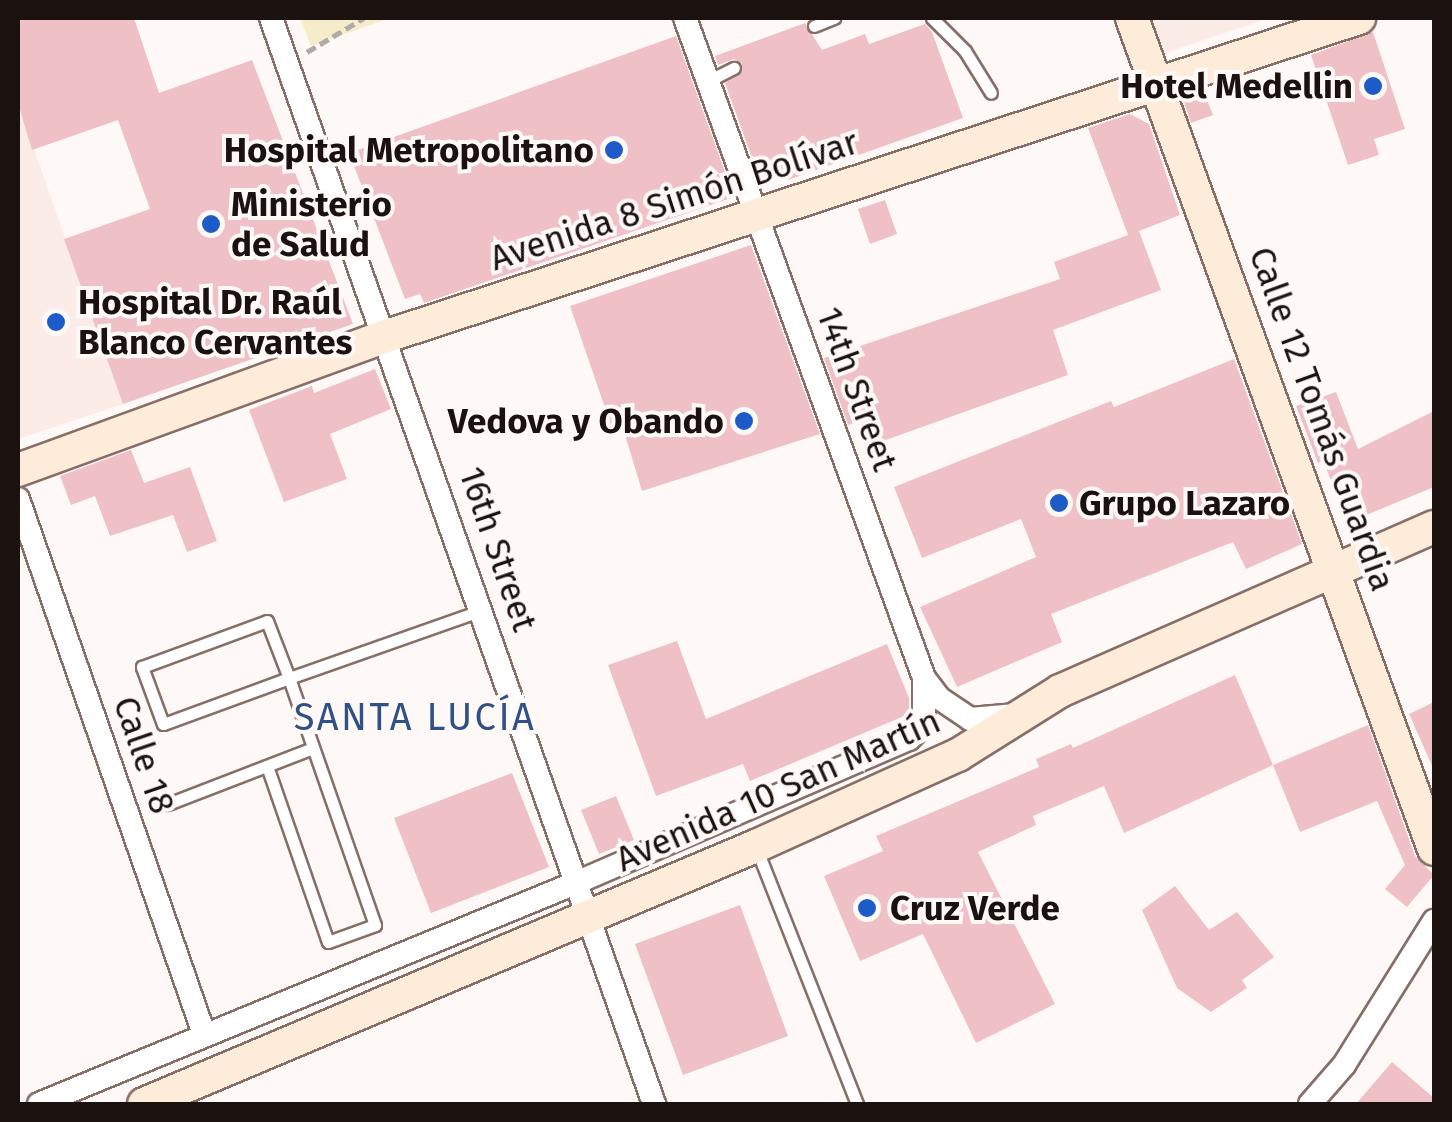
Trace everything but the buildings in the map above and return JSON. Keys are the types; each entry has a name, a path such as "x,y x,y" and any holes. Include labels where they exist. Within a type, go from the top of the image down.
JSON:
{"street":[{"name":"16th Street","path":"271,18 654,1104"},
{"name":"14th Street","path":"685,18 924,678 939,698 970,719 1020,714"},
{"name":"Calle 12 Tomás Guardia","path":"1132,18 1336,569 1434,849"},
{"name":"Avenida 8 Simón Bolívar","path":"18,470 386,336 1359,18"},
{"name":"Calle 18","path":"18,500 204,1034"},
{"name":"Avenida 10 San Martín","path":"144,1104 756,846 958,754 1060,691 1434,527"},
{"name":"Avenida 10 San Martín","path":"39,1104 578,882 908,739 924,724 924,678"},
{"path":"1317,1104 1434,921"},
{"path":"1310,1104 1344,1064"}],"lane":[{"path":"814,26 834,18"},
{"path":"932,18 965,51 990,94"},
{"path":"708,81 734,68"},
{"path":"267,766 328,942 375,925 289,678 267,620 142,667 163,724 289,678 482,610"},
{"path":"168,804 313,748"},
{"path":"756,846 857,1104"}],"path":[{"path":"288,63 364,18"}],"shaded area":[{"path":"300,18 390,18 311,46"},
{"path":"1152,18 1270,18 1165,53"},
{"name":"Hospital Dr. Raúl Blanco Cervantes","path":"18,103 123,404 18,439"}],"place":[{"name":"Hotel Medellin","path":"1373,86"},
{"name":"Hospital Metropolitano","path":"614,150"},
{"name":"Ministerio de Salud","path":"211,224"},
{"name":"Hospital Dr. Raúl Blanco Cervantes","path":"56,322"},
{"name":"Vedova y Obando","path":"744,421"},
{"name":"Grupo Lazaro","path":"1059,503"},
{"name":"Cruz Verde","path":"867,908"}],"district":[{"name":"SANTA LUCÍA","path":"415,718"}]}
